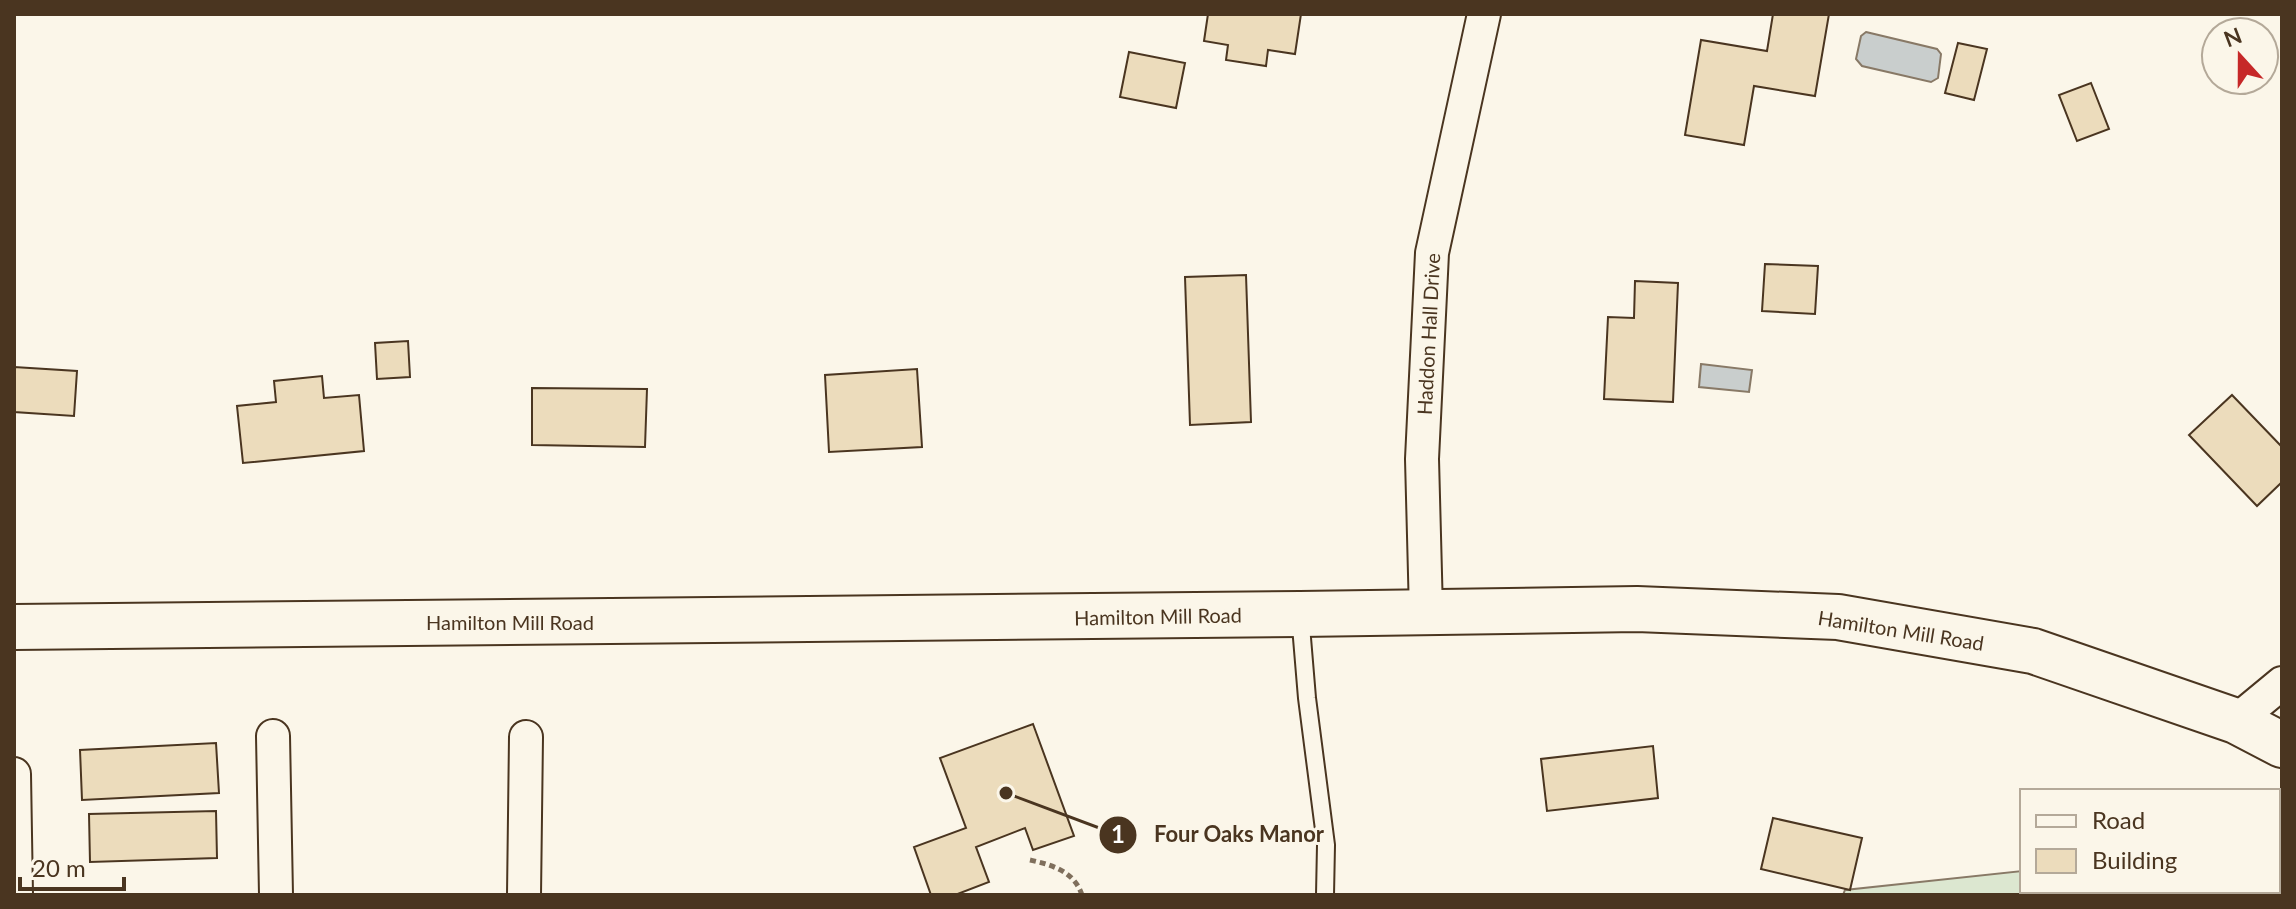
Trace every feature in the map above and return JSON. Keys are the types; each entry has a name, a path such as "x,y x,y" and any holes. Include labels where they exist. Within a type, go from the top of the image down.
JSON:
{"main road":[{"name":"Hamilton Mill Road","path":"14,627 1637,609 1838,617 2033,651 2236,721 2282,745"}],"street":[{"name":"Haddon Hall Drive","path":"1426,612 1422,459 1432,253 1484,14"},
{"path":"2236,721 2282,683"},
{"path":"273,736 276,895"},
{"path":"524,895 526,737"},
{"path":"14,774 16,895"}],"lane":[{"path":"1300,614 1307,698 1326,845 1325,895"}],"path":[{"path":"1030,860 1051,865 1066,873 1075,881 1082,895"}],"green space":[{"path":"2280,844 2282,895 1843,895 1845,890 2020,871 2020,893 2280,893"}],"shaded area":[{"path":"1866,32 1937,49 1941,54 1938,78 1931,82 1862,66 1856,59 1861,36"},
{"path":"1701,364 1752,370 1749,392 1699,387"}],"building":[{"path":"1208,14 1301,14 1295,54 1268,50 1266,66 1226,60 1228,45 1204,41"},
{"path":"1773,14 1829,14 1815,96 1754,86 1744,145 1685,135 1701,40 1767,51"},
{"path":"1958,43 1987,49 1974,100 1945,93"},
{"path":"1129,52 1185,63 1176,108 1120,97"},
{"path":"2091,83 2109,129 2077,141 2059,95"},
{"path":"1765,264 1818,266 1815,314 1762,311"},
{"path":"1246,275 1251,422 1190,425 1185,277"},
{"path":"1635,281 1678,283 1673,402 1604,399 1608,317 1634,318"},
{"path":"408,341 410,377 377,379 375,343"},
{"path":"14,367 77,371 74,416 14,412"},
{"path":"917,369 922,447 829,452 825,375"},
{"path":"322,376 324,398 359,395 364,451 243,463 237,406 276,402 274,381"},
{"path":"532,388 647,389 645,447 532,445"},
{"path":"2232,395 2282,447 2282,482 2257,506 2189,435"},
{"path":"1033,724 1074,836 1033,850 1025,828 976,847 989,882 955,895 931,895 914,847 966,828 940,758"},
{"path":"216,743 219,793 82,800 80,750"},
{"path":"1653,746 1658,798 1547,811 1541,759"},
{"path":"216,811 217,858 90,862 89,814"},
{"path":"1773,818 1862,838 1850,890 1761,869"}],"place":[{"name":"Four Oaks Manor","path":"1006,793"}]}
